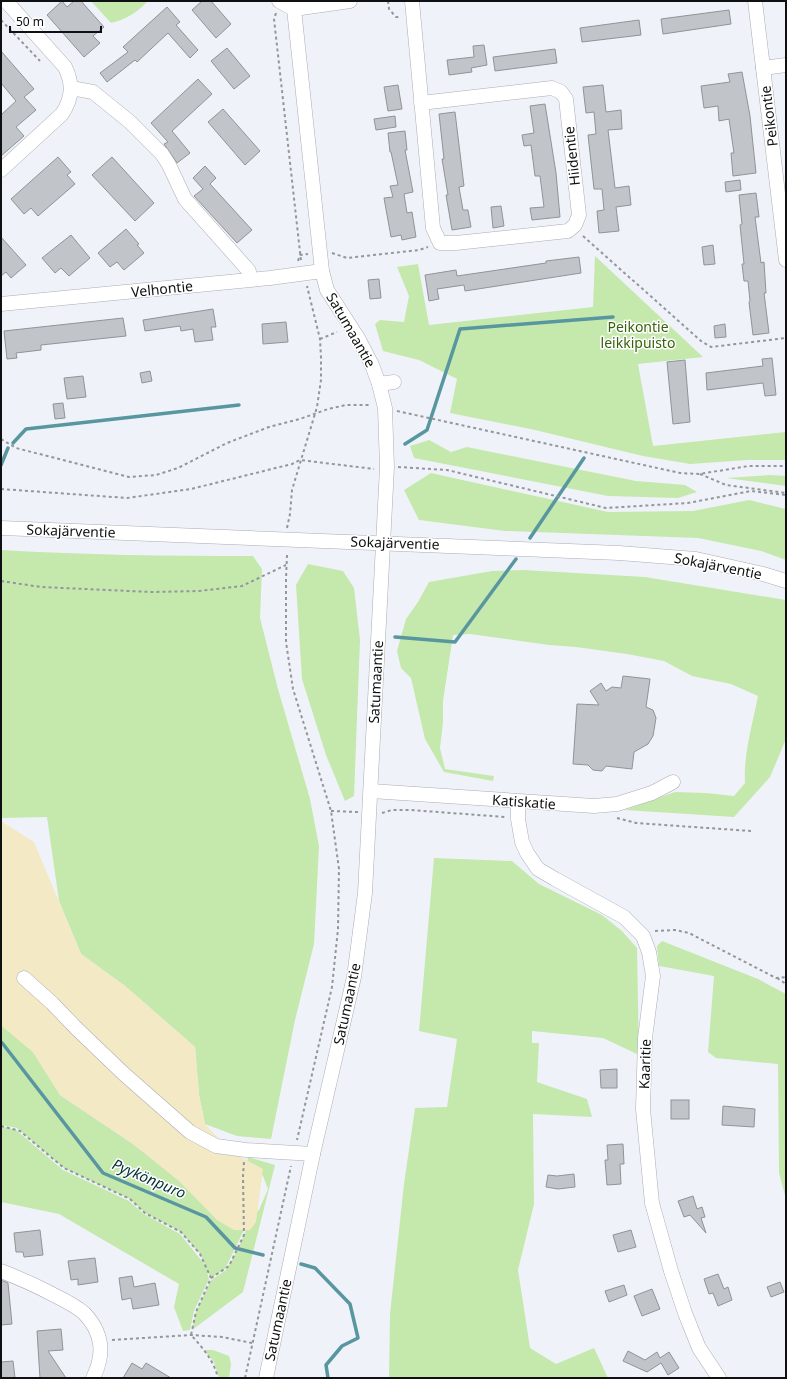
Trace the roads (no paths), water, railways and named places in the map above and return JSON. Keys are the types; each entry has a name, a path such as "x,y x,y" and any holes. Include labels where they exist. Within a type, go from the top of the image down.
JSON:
{"street":[{"path":"1,170 62,114 69,104 71,88 70,78 65,67 6,1"},
{"path":"279,1 294,9 350,1"},
{"path":"412,1 421,103"},
{"name":"Peikontie","path":"755,1 786,260"},
{"name":"Satumaantie","path":"266,1378 313,1154 354,977 365,893 388,467 385,408 379,384 372,365 358,338 327,290 322,271 294,9"},
{"name":"Peikontie","path":"763,68 786,65"},
{"path":"71,88 93,92 99,96 130,122 162,154 169,164 185,200 250,271"},
{"name":"Hiidentie","path":"552,88 561,92 566,99 578,215 575,225 568,231 456,243 440,242 433,228 421,103 552,88"},
{"name":"Velhontie","path":"1,304 270,278 322,271"},
{"path":"379,384 394,382"},
{"name":"Sokajärventie","path":"1,528 384,542 619,553 696,559 763,574 786,581"},
{"name":"Katiskatie","path":"371,790 518,802 594,806 617,804 652,793 673,782"},
{"name":"Kaaritie","path":"518,802 518,818 522,842 527,854 538,868 555,880 624,917 643,936 649,952 653,976 645,1038 644,1110 652,1203 671,1271 685,1313 699,1348 719,1378"},
{"path":"24,978 52,1003 110,1061 190,1132 216,1146 246,1150 313,1154"},
{"path":"1,1271 26,1280 83,1312 101,1340 100,1358 93,1378"}],"waterway":[{"path":"405,444 427,430 460,329 613,317"},
{"path":"13,443 26,429 239,405"},
{"path":"1,465 8,448"},
{"path":"530,538 584,458"},
{"path":"395,637 455,642 516,559"},
{"name":"Pyykönpuro","path":"1,1042 103,1173 206,1217 235,1248 263,1255"},
{"name":"Pyykönpuro","path":"301,1264 315,1268 350,1304 358,1338 342,1346 326,1365 328,1378"}],"park label":[{"name":"Peikontie leikkipuisto","path":"638,336"}]}
